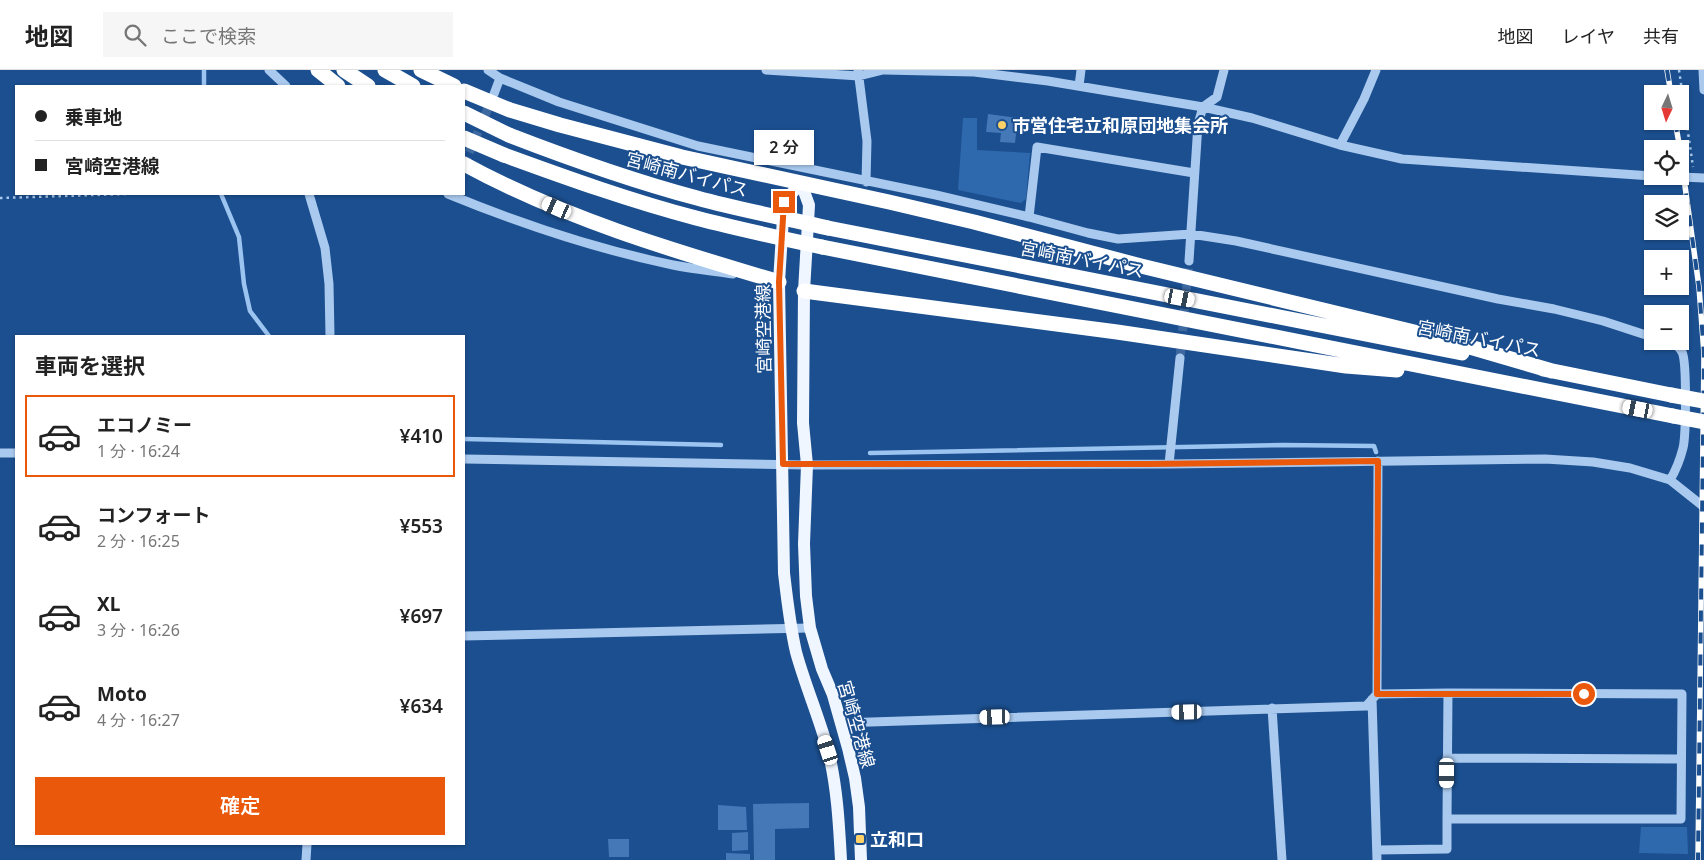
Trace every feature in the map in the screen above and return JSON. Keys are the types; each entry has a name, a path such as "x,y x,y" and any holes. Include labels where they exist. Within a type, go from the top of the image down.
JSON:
{"highway":[{"path":"318,70 337,85"},
{"path":"344,70 366,85"},
{"path":"385,70 411,85"},
{"path":"421,70 452,85"},
{"path":"465,91 510,110 682,157 974,222 1141,266 1412,331 1552,371"},
{"name":"宮崎南バイパス","path":"465,113 509,135 573,160 700,199 828,228 1704,401"},
{"path":"465,138 504,155 631,200 696,218 822,247 1704,422"},
{"path":"465,165 485,176 576,217 702,259 779,282"},
{"path":"804,291 1117,332 1346,366 1476,377"}],"main road":[{"name":"宮崎空港線","path":"841,860 839,816 828,750 796,652 784,572 779,282 784,202 801,183 809,205 804,291 802,423 807,465 804,554 806,596 810,628 822,669 833,695 848,748 859,807 861,860"},
{"path":"780,324 804,326"}],"street":[{"path":"269,70 285,85"},
{"path":"488,70 500,78 559,102 698,146 936,195 1118,239 1191,234 1298,254 1498,299 1554,309 1644,335"},
{"path":"766,70 858,73 883,70 974,71 1048,80 1203,107 1252,118 1340,145 1402,159 1644,175"},
{"path":"1079,86 1081,70"},
{"path":"1189,262 1198,124 1203,107 1217,97 1224,70"},
{"path":"1340,145 1364,99 1376,70"},
{"path":"1703,70 1704,90"},
{"path":"858,73 867,141 866,182"},
{"path":"494,94 500,78"},
{"path":"1029,217 1037,147 1194,174"},
{"path":"309,195 325,248 329,284 330,335"},
{"path":"452,195 566,237 673,265 779,282"},
{"path":"1670,480 1678,466 1684,446 1686,369 1680,350"},
{"path":"1169,464 1180,358"},
{"path":"0,453 15,453"},
{"path":"465,459 807,465 1169,464 1545,459 1593,462 1630,468 1670,480 1704,507"},
{"path":"1377,860 1375,696 1378,461"},
{"path":"465,636 810,628"},
{"path":"1377,850 1447,849 1448,693"},
{"path":"840,723 1366,706 1375,696 1448,693 1682,694 1681,819 1447,818"},
{"path":"1272,708 1282,860"},
{"path":"1448,758 1681,759"},
{"path":"306,860 307,845"}],"path":[{"path":"1679,70 1699,178"},
{"path":"0,198 94,195"}],"shaded area":[{"path":"963,118 977,118 977,150 1030,153 1026,199 1021,203 958,190"},
{"path":"1641,827 1687,827 1688,854 1639,853"}],"building":[{"name":"市営住宅立和原団地集会所","path":"988,114 1018,118 1015,143 1000,142 1001,133 986,132"},
{"path":"809,803 809,828 775,829 775,860 754,860 753,804"},
{"path":"718,805 746,807 747,830 718,830"},
{"path":"748,832 748,850 732,851 732,833"},
{"path":"608,839 629,839 629,857 609,857"},
{"path":"726,853 750,854 750,860 726,860"}],"waterway":[{"path":"204,70 204,85"},
{"path":"221,195 239,237 244,284 250,311 268,335"},
{"path":"465,439 721,445"},
{"path":"870,453 1283,445 1374,446 1376,452"}],"tunnel":[{"path":"465,163 492,99"},
{"path":"1180,358 1189,261"}],"railway":[{"path":"1667,70 1670,85"},
{"path":"1677,130 1678,140"},
{"path":"1685,185 1699,287 1704,354 1698,860"}],"place":[{"name":"市営住宅立和原団地集会所","path":"1002,125"},
{"name":"立和口","path":"860,839"}],"route":[{"path":"784,202 779,282 783,464 1150,464 1378,461 1377,694 1584,694"}]}
